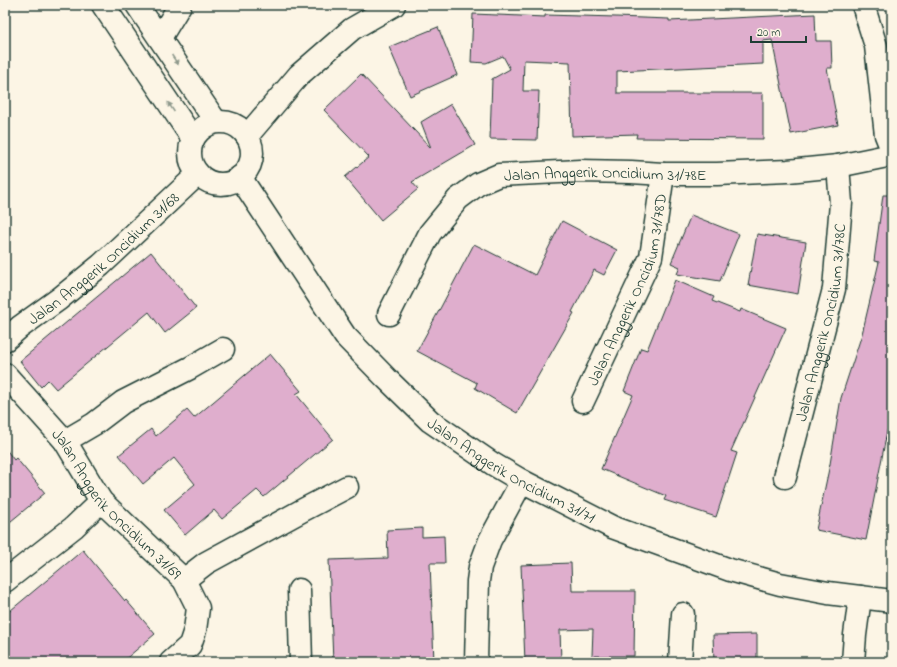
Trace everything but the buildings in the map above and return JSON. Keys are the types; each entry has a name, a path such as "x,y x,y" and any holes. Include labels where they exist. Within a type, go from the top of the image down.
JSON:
{"street":[{"path":"102,5 193,139"},
{"path":"137,5 216,122"},
{"path":"160,38 180,5"},
{"path":"247,136 299,75 352,29 394,5"},
{"path":"863,5 876,46 886,135 892,150"},
{"path":"216,122 228,122 247,136 251,148 250,162 240,177 230,182 219,184 208,181 198,174 190,158 190,148 193,139 203,128 216,122"},
{"name":"Jalan Anggerik Oncidium 31/78E","path":"389,314 430,233 458,198 478,184 499,175 580,171 663,174 732,174 788,171 838,166 892,155"},
{"name":"Jalan Anggerik Oncidium 31/78C","path":"785,477 834,289 841,203 838,166"},
{"name":"Jalan Anggerik Oncidium 31/68","path":"5,340 101,265 198,174"},
{"name":"Jalan Anggerik Oncidium 31/78D","path":"583,401 651,257 663,174"},
{"name":"Jalan Anggerik Oncidium 31/71","path":"240,177 345,336 386,380 430,421 494,464 522,481 612,527 730,570 780,584 892,601"},
{"path":"65,442 94,424 123,402 190,368 223,349"},
{"name":"Jalan Anggerik Oncidium 31/69","path":"5,374 65,442 101,501 184,580 198,608 195,630 190,646 171,662"},
{"path":"476,662 478,581 480,567 490,540 522,481"},
{"path":"184,580 206,563 348,486"},
{"path":"5,581 74,527 101,501"},
{"path":"299,590 301,662"},
{"path":"853,662 860,597"},
{"path":"680,662 683,614"}]}
